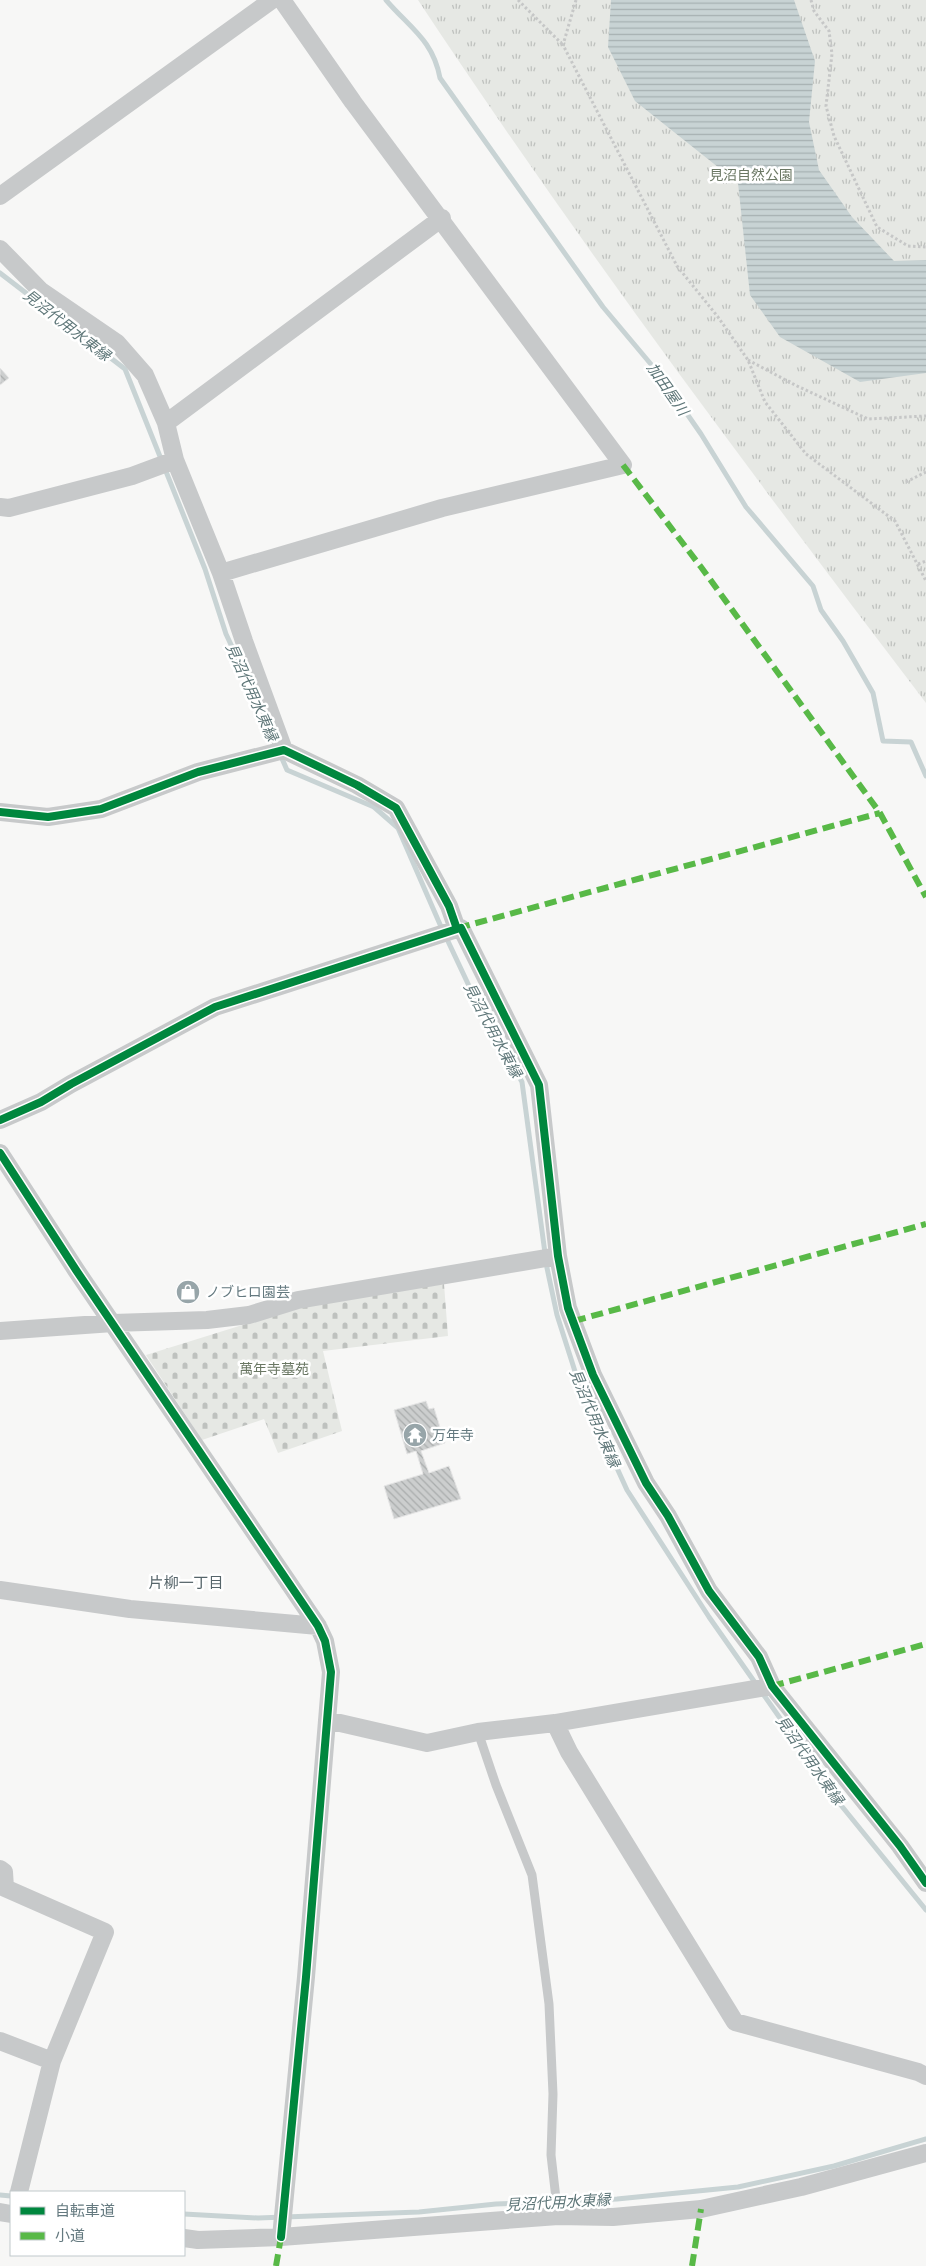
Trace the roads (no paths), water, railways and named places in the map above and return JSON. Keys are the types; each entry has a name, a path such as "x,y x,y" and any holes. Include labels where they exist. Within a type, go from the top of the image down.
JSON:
{"street":[{"path":"0,196 272,0"},
{"path":"221,573 442,508 623,465 442,218 353,102 282,0"},
{"path":"166,423 442,218"},
{"path":"0,249 41,291 117,344 145,375 166,423 175,460 221,573 284,750"},
{"path":"0,507 9,508 132,476 175,460"},
{"path":"0,812 48,816 100,809 198,772 284,750 357,785 396,808 449,906 457,929 215,1007 40,1102 0,1120"},
{"path":"461,928 538,1085 558,1256 568,1308 593,1375 646,1483 668,1516 709,1591 759,1657 772,1686 900,1846 926,1883"},
{"path":"0,1153 318,1626 325,1641 331,1672 281,2237"},
{"path":"0,1332 113,1323 207,1320 249,1315 298,1300 558,1256"},
{"path":"0,1590 130,1609 318,1626"},
{"path":"327,1720 427,1743 478,1732 555,1724 772,1686"},
{"path":"555,1724 569,1752 735,2022 918,2072 926,2076"},
{"path":"0,1869 4,1872 5,1888 105,1932 52,2061 19,2191"},
{"path":"0,2042 52,2061"},
{"path":"185,2238 198,2240 281,2237 558,2216 612,2217 701,2209 809,2185 926,2153"}],"lane":[{"path":"478,1732 532,1875 549,2004 553,2094 552,2155 558,2216"}],"waterway":[{"name":"加田屋川","path":"386,0 426,44 437,65 440,78 603,307 660,375 701,434 746,507 813,586 821,610 843,641 873,693 883,741 911,742 926,776"},
{"name":"見沼代用水東縁","path":"0,273 125,369 205,569 226,634 256,698"},
{"name":"見沼代用水東縁","path":"280,754 287,770 374,807 398,828 442,929"},
{"name":"見沼代用水東縁","path":"446,937 470,988 522,1082 547,1268 557,1315 580,1387 627,1490 709,1617 756,1684"},
{"name":"見沼代用水東縁","path":"761,1691 840,1804 926,1910"},
{"name":"見沼代用水東縁","path":"185,2214 258,2218 419,2212 496,2204 617,2199 738,2187 834,2166 926,2139"},
{"name":"見沼代用水東縁","path":"0,2195 10,2196"}],"place":[{"name":"ノブヒロ園芸","path":"188,1292"},
{"name":"万年寺","path":"415,1435"}],"district":[{"name":"片柳一丁目","path":"186,1582"}],"park label":[{"name":"見沼自然公園","path":"751,175"},
{"name":"萬年寺墓苑","path":"274,1369"}]}
